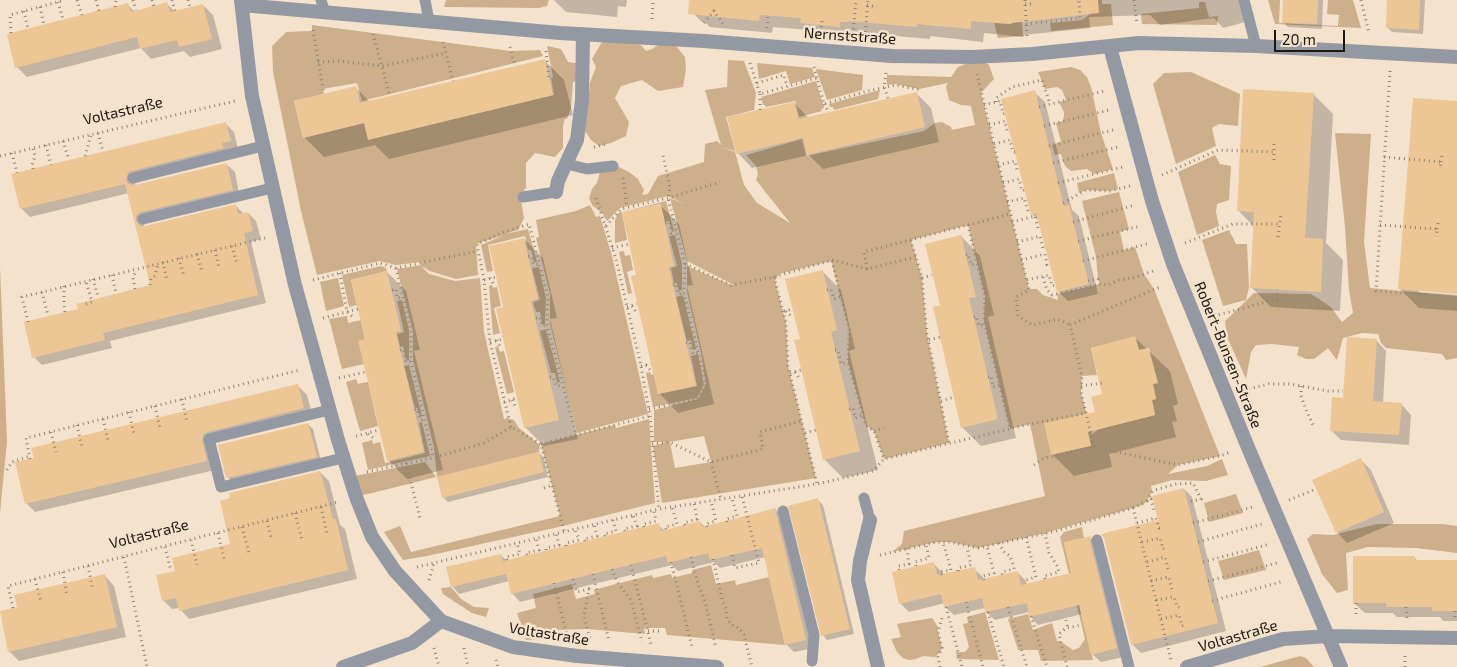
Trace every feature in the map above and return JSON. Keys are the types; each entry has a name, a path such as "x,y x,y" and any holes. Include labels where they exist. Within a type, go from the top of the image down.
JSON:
{"street":[{"name":"Nernststraße","path":"242,2 309,11 323,6 368,16 583,34 889,55 973,57 1028,54 1139,43 1256,46 1457,57"},
{"name":"Voltastraße","path":"242,2 252,96 295,285 329,410 356,497 372,537 395,572 441,621 513,648 577,656 717,667"},
{"path":"556,192 558,181 576,144 582,100 583,34"},
{"name":"Robert-Bunsen-Straße","path":"1110,47 1147,182 1168,250 1340,667"},
{"path":"870,520 860,561 858,580 878,667"},
{"path":"342,667 412,643 441,621"},
{"name":"Voltastraße","path":"1187,667 1283,639 1328,636 1457,638"}],"lane":[{"path":"425,0 434,21"},
{"path":"1244,0 1256,46"},
{"path":"134,178 263,146"},
{"path":"567,164 591,170 618,170"},
{"path":"143,219 272,188"},
{"path":"523,197 556,192"},
{"path":"329,410 209,439 221,487 343,458"},
{"path":"864,498 870,520"},
{"path":"783,510 814,636 812,661"},
{"path":"1097,540 1129,667"}],"path":[{"path":"11,33 10,15 65,0"},
{"path":"78,0 82,15"},
{"path":"96,0 99,11"},
{"path":"115,7 116,0"},
{"path":"133,0 136,10"},
{"path":"152,0 154,6"},
{"path":"172,0 175,11"},
{"path":"188,0 190,7"},
{"path":"856,0 857,53"},
{"path":"857,53 868,0"},
{"path":"1026,24 1080,18 1078,0 1076,0"},
{"path":"1134,0 1139,43"},
{"path":"1361,0 1374,52"},
{"path":"58,2 63,20"},
{"path":"1028,54 1025,2 1032,4"},
{"path":"867,5 877,7"},
{"path":"40,7 44,25"},
{"path":"24,11 28,29"},
{"path":"309,11 324,94"},
{"path":"368,16 390,96"},
{"path":"434,21 446,53 453,81"},
{"path":"744,44 760,94 760,110"},
{"path":"318,62 338,61 382,66 446,53"},
{"path":"1391,53 1376,291 1426,295 1426,291"},
{"path":"888,98 884,87 889,55"},
{"path":"973,57 1029,290 1016,297 1018,316 1032,325 1058,319 1070,325 1179,279"},
{"path":"547,62 549,77"},
{"path":"1038,72 1050,104"},
{"path":"757,83 784,75 787,86"},
{"path":"760,94 817,78 824,104 829,112"},
{"path":"996,102 996,98 1011,87 1042,80"},
{"path":"824,104 896,85 922,90"},
{"path":"1039,107 1122,87"},
{"name":"Voltastraße","path":"0,156 252,96"},
{"path":"984,106 1000,102 1003,114 1005,113"},
{"path":"1044,126 1096,113"},
{"path":"989,125 1005,121 1007,132 1009,131"},
{"path":"98,133 103,152"},
{"path":"1048,146 1101,133"},
{"path":"85,156 91,135"},
{"path":"994,144 1010,140 1012,152 1014,152"},
{"path":"63,141 69,160"},
{"path":"595,147 607,144"},
{"path":"1274,144 1274,160"},
{"path":"46,145 51,165"},
{"path":"33,148 35,156 32,165 33,169"},
{"path":"1053,164 1106,150"},
{"path":"1147,182 1218,150 1274,152"},
{"path":"12,153 17,173"},
{"path":"649,409 698,399 706,384 684,293 685,264 668,198 670,188 663,155"},
{"path":"1440,169 1442,155"},
{"path":"1384,157 1441,162"},
{"path":"998,165 1015,161 1017,170 1019,170"},
{"path":"1058,183 1112,169"},
{"path":"618,170 627,207"},
{"path":"1003,183 1019,179 1022,191 1024,190"},
{"path":"606,226 621,209 668,198 720,182"},
{"path":"1063,203 1086,190 1110,191 1118,189"},
{"path":"596,198 606,226 642,366 650,416 659,509"},
{"path":"1007,202 1024,198 1028,211 1030,211"},
{"path":"1073,222 1122,208"},
{"path":"867,269 864,252 1010,214"},
{"path":"1278,237 1280,214"},
{"path":"1012,222 1035,216 1038,228 1040,228"},
{"path":"665,223 669,222 671,233 676,231"},
{"path":"576,435 547,325 548,296 529,224 504,232 477,244 484,280 490,342 511,427 541,444 650,416"},
{"path":"1168,250 1233,224 1279,224"},
{"path":"1380,224 1437,229"},
{"path":"1437,237 1438,224"},
{"path":"968,225 985,296 985,324 1010,428"},
{"path":"1078,241 1129,229"},
{"path":"28,322 22,297 283,233"},
{"path":"1017,242 1040,236 1043,248 1045,247"},
{"path":"911,240 922,278 928,340 949,443"},
{"path":"612,248 629,244"},
{"path":"232,246 237,264"},
{"path":"620,246 626,251"},
{"path":"1083,261 1135,247"},
{"path":"215,250 220,268"},
{"path":"295,285 380,263 396,268 478,251"},
{"path":"197,254 202,272"},
{"path":"966,255 968,254 971,265 978,264"},
{"path":"1022,260 1045,254 1047,265 1050,265"},
{"path":"528,256 531,256 534,265 540,264"},
{"path":"685,264 731,285 774,277 832,260 867,269 916,257"},
{"path":"179,258 184,277"},
{"path":"832,260 848,329 848,362 866,426 874,431 884,459"},
{"path":"163,262 167,281"},
{"path":"150,285 150,280 155,276 158,264"},
{"path":"135,289 134,272 138,268"},
{"path":"396,268 411,331 411,361 433,457"},
{"path":"340,273 348,312 354,318"},
{"path":"1043,277 1047,290 1052,295 1100,284 1108,285 1119,280 1144,274"},
{"path":"112,275 116,293"},
{"path":"922,278 932,275"},
{"path":"1026,280 1049,275 1052,286 1055,286"},
{"path":"484,280 496,277"},
{"path":"774,277 785,311 790,374 802,421 807,432 817,484"},
{"path":"490,278 494,285"},
{"path":"94,279 98,298"},
{"path":"1088,281 1098,279 1100,284"},
{"path":"86,281 92,302 86,304"},
{"path":"673,285 676,284 678,294 684,293"},
{"path":"64,286 66,312"},
{"path":"392,290 396,289 397,298 402,297"},
{"path":"827,290 831,289 834,299 841,297"},
{"path":"1196,321 1277,299 1277,290"},
{"path":"42,292 48,316"},
{"path":"627,307 637,304"},
{"path":"632,306 636,312"},
{"path":"785,311 793,309"},
{"path":"306,322 358,310"},
{"path":"785,311 791,316"},
{"path":"974,317 976,316 979,326 985,324"},
{"path":"536,318 540,317 542,326 547,325"},
{"path":"1070,325 1082,376 1081,392 1094,447"},
{"path":"928,340 940,337"},
{"path":"490,342 504,339"},
{"path":"497,340 500,347"},
{"path":"686,343 690,342 693,354 699,353"},
{"path":"400,350 403,349 406,362 411,361"},
{"path":"835,350 838,350 841,364 848,362"},
{"path":"642,366 651,364"},
{"path":"646,365 650,370"},
{"path":"7,470 12,462 30,457 26,438 317,366"},
{"path":"790,374 802,370"},
{"path":"795,372 799,378"},
{"path":"354,374 360,379"},
{"path":"988,377 991,376 993,387 1000,385"},
{"path":"550,378 553,377 556,386 563,385"},
{"path":"1081,386 1102,382"},
{"path":"1227,395 1269,384 1343,391"},
{"path":"1301,386 1303,402 1314,425"},
{"path":"941,401 954,397"},
{"path":"504,402 517,398"},
{"path":"182,399 187,422"},
{"path":"512,400 515,406"},
{"path":"155,406 160,428"},
{"path":"849,409 853,408 856,418 863,415"},
{"path":"415,410 417,409 420,420 425,418"},
{"path":"129,412 134,434"},
{"path":"395,572 654,510 817,484 873,471 884,459 1010,428 1086,413"},
{"path":"102,419 108,440"},
{"path":"652,444 669,442 711,462 763,449 760,432 802,421"},
{"path":"76,425 82,446"},
{"path":"349,476 484,443 511,427"},
{"path":"874,431 884,428"},
{"path":"807,432 816,430"},
{"path":"51,432 56,452"},
{"path":"807,432 814,437"},
{"path":"367,433 375,439"},
{"path":"541,444 564,531"},
{"path":"1034,465 1044,458 1094,447 1178,465 1220,456 1247,445"},
{"path":"711,462 721,499"},
{"path":"406,463 420,518"},
{"path":"860,561 926,543 943,542 978,548 1045,533 1143,505 1155,490 1176,484 1193,483 1201,499 1188,502"},
{"path":"544,488 552,485"},
{"path":"1274,507 1316,489"},
{"path":"732,555 735,568 759,562 742,496"},
{"name":"Voltastraße","path":"13,608 8,586 356,497"},
{"path":"727,522 726,519 737,516 732,498"},
{"path":"1147,501 1151,499 1154,510 1156,510"},
{"path":"706,526 706,524 716,521 711,501"},
{"path":"684,525 684,523 697,519 694,503"},
{"path":"321,507 327,534"},
{"path":"666,530 665,527 677,524 672,507"},
{"path":"1133,508 1172,667"},
{"path":"644,527 643,524 656,522 654,510"},
{"path":"1193,524 1242,510"},
{"path":"295,513 302,540"},
{"path":"625,531 624,529 637,526 634,515"},
{"path":"1137,524 1156,518 1158,528 1160,528"},
{"path":"605,536 604,534 616,532 613,520"},
{"path":"267,521 271,537"},
{"path":"585,541 584,539 597,536 594,524"},
{"path":"242,527 249,553"},
{"path":"1198,542 1250,528"},
{"path":"566,546 566,543 579,540 575,529"},
{"path":"218,533 224,559"},
{"path":"546,550 546,548 559,545 556,533"},
{"path":"1045,533 1049,553 1059,572 1044,576 1045,579"},
{"path":"1026,537 1036,578 1026,580 1027,583"},
{"path":"527,555 526,553 539,550 536,538"},
{"path":"1142,542 1160,538 1163,549 1165,548"},
{"path":"191,540 197,565"},
{"path":"507,560 506,557 520,554 517,542"},
{"path":"942,575 940,572 951,570 943,542"},
{"path":"916,566 915,562 929,558 926,543"},
{"path":"999,544 1003,551 1010,556 1014,567 1014,569 1002,572 1002,575"},
{"path":"984,580 983,576 994,573 987,546"},
{"path":"165,547 171,571"},
{"path":"958,572 958,568 971,565 967,547"},
{"path":"1203,562 1257,547"},
{"path":"899,570 898,566 909,564 907,548"},
{"path":"124,557 148,667"},
{"path":"691,557 698,584 705,601 713,639"},
{"path":"1147,562 1165,557 1168,569 1170,568"},
{"path":"713,559 727,619 732,625 739,628 744,635 752,667"},
{"path":"671,562 690,637"},
{"path":"631,565 648,632 663,631"},
{"path":"88,566 93,590"},
{"path":"1208,581 1265,566"},
{"path":"612,570 630,600 640,633"},
{"path":"63,572 67,596"},
{"path":"593,574 607,631"},
{"path":"1151,581 1169,576 1172,590 1175,589"},
{"path":"35,579 41,602"},
{"path":"573,579 577,592 589,589 584,616 587,629"},
{"path":"554,583 566,630"},
{"path":"1212,601 1273,584"},
{"path":"1156,600 1174,597 1177,607 1180,607"},
{"path":"966,602 983,667"},
{"path":"946,607 962,667"},
{"path":"1008,607 1027,667"},
{"path":"988,612 1004,667"},
{"path":"1161,619 1179,615 1182,626 1184,625"},
{"path":"1031,616 1047,667"},
{"path":"940,667 938,658 942,648 938,632 942,618"},
{"path":"1066,620 1068,628"},
{"path":"1067,667 1059,634 1068,628 1081,625"}],"shaded area":[{"path":"446,0 549,0 547,6 539,8 444,7"},
{"path":"1013,0 1020,0 1023,36 998,38 994,23 1011,24"},
{"path":"1093,0 1102,0 1102,4 1111,4 1113,25 1051,31 1050,23 1082,20 1094,11"},
{"path":"1268,0 1280,0 1279,23 1338,26 1339,15 1327,14 1328,0 1353,0 1361,28 1275,24"},
{"path":"1199,2 1205,2 1209,17 1218,16 1217,25 1142,24 1141,14 1199,8"},
{"path":"312,25 511,51 540,50 543,56 362,101 357,83 323,89 324,94 294,101 303,138 364,123 369,139 554,95 551,78 553,77 547,46 561,49 568,62 580,64 581,79 573,82 571,108 563,126 563,148 555,157 535,153 526,163 526,188 520,195 524,218 518,230 505,234 528,229 537,262 534,262 531,250 528,250 525,236 488,245 493,271 487,272 481,245 504,235 476,244 478,275 456,279 430,271 421,266 429,274 455,281 480,278 484,332 504,419 514,420 519,428 540,445 539,452 437,477 434,448 413,360 413,331 397,269 421,265 421,262 396,265 380,261 317,275 301,211 273,72 272,46 286,32 312,31"},
{"path":"622,41 641,45 646,51 665,41 677,47 685,57 686,69 683,87 658,91 642,80 621,86 615,98 629,122 626,136 599,146 591,140 581,125 590,83 596,67 592,59 602,42"},
{"path":"728,60 744,61 756,93 754,110 726,117 735,151 721,147 735,152 744,185 757,203 790,223 756,180 758,174 756,166 746,155 802,139 806,156 924,131 935,123 942,122 951,127 952,130 975,125 971,106 961,105 949,100 946,87 948,83 919,89 895,84 887,85 887,75 951,77 958,67 970,62 982,61 989,65 994,79 981,93 1029,289 1037,289 1043,295 1058,300 1057,294 1100,284 1096,257 1082,201 1119,192 1129,229 1120,232 1124,250 1135,247 1144,274 1154,289 1220,456 1178,465 1168,474 1207,466 1222,459 1228,475 1206,481 1172,480 1151,486 1152,492 1143,505 1045,533 978,548 950,542 937,542 892,552 902,544 904,531 1045,496 1030,424 1010,429 984,321 985,296 968,225 911,240 922,278 927,334 949,443 884,459 874,431 866,426 848,362 849,329 831,261 779,274 775,281 786,323 788,366 816,478 662,503 653,446 666,442 654,442 654,410 698,399 706,384 687,292 687,266 734,285 687,261 670,198 685,204 668,196 620,208 607,221 602,213 592,205 589,198 592,189 597,183 600,172 617,166 638,179 644,190 642,195 648,194 658,176 704,162 705,144 717,141 721,145 705,90 727,87","holes":["1135,337 1139,350 1149,348 1158,383 1153,384 1156,399 1152,400 1155,415 1099,429 1092,434 1081,392 1082,376 1097,375 1091,348","704,436 711,462 675,468 670,442"]},
{"path":"757,63 812,68 815,77 790,84 786,71 759,79"},
{"path":"1071,67 1080,70 1087,77 1101,133 1113,169 1094,174 1087,169 1071,171 1065,166 1061,154 1055,155 1052,145 1061,142 1056,123 1063,121 1064,116 1059,102 1066,100 1062,90 1057,87 1045,89 1038,72"},
{"path":"816,69 863,75 862,90 827,100"},
{"path":"1191,72 1240,94 1238,126 1219,124 1212,128 1216,146 1176,164 1153,84 1164,73"},
{"path":"816,81 824,108 821,109 822,111 799,117 795,101 766,107 763,105 761,97"},
{"path":"880,90 878,99 834,110 829,104"},
{"path":"1335,133 1371,134 1364,242 1370,288 1457,296 1457,358 1446,360 1442,354 1386,348 1381,343 1378,334 1362,333 1343,338 1337,360 1328,348 1314,359 1306,359 1297,355 1299,347 1272,344 1256,345 1251,352 1246,379 1227,337 1225,321 1254,293 1311,294 1331,307 1342,322 1353,313 1349,290 1345,227"},
{"path":"1215,155 1220,164 1231,166 1229,200 1217,204 1216,212 1219,226 1197,235 1178,172"},
{"path":"1114,173 1118,189 1110,191 1086,190 1079,193 1077,183"},
{"path":"666,201 674,231 672,232 669,221 665,222 660,204 622,212"},
{"path":"590,205 596,217 600,216 612,256 648,414 577,433 550,324 550,294 536,238 539,237 536,220 576,211"},
{"path":"622,212 627,240 615,243 615,220 618,213"},
{"path":"1229,230 1236,244 1247,244 1249,287 1246,300 1223,306 1202,240"},
{"path":"675,235 682,264 682,290 679,291 677,283 674,283 671,268 677,266 669,236"},
{"path":"624,251 625,256 630,255 633,270 627,272 632,293 628,294 619,252"},
{"path":"381,266 386,268 387,271 351,280 357,305 349,307 342,275"},
{"path":"0,267 7,441 0,513"},
{"path":"539,267 546,298 545,324 542,324 540,312 536,312 533,302 540,300 532,268"},
{"path":"338,278 344,306 326,311 320,282"},
{"path":"492,285 493,288 497,287 501,306 494,308 500,333 493,335 489,286"},
{"path":"683,295 696,349 693,350 691,340 687,341 676,297"},
{"path":"402,300 409,330 409,360 406,360 403,346 400,347 397,334 404,332 397,301"},
{"path":"347,316 348,323 361,320 365,339 364,364 342,369 329,319"},
{"path":"546,329 560,382 557,383 555,373 551,373 540,331"},
{"path":"498,346 500,352 504,351 514,392 507,394 495,347"},
{"path":"698,354 704,385 697,398 653,407 646,373 654,374 658,394 697,386 691,356"},
{"path":"409,365 422,416 420,417 417,408 415,408 404,366"},
{"path":"356,379 358,384 368,382 378,426 360,431 346,382"},
{"path":"649,419 655,503 563,526 403,560 384,532 400,526 411,552 560,516 541,444 615,425 616,428"},
{"path":"422,422 430,456 368,470 362,443 372,440 373,444 380,442 385,463 425,453 419,423"},
{"path":"425,462 436,477 356,497 350,477"},
{"path":"1236,494 1243,513 1209,522 1204,503"},
{"path":"1377,524 1443,524 1457,526 1457,553 1416,548 1368,547 1346,553 1348,590 1337,593 1322,574 1307,539 1313,534 1333,535"},
{"path":"1082,527 1084,538 1064,543 1093,660 1041,661 1038,650 1018,650 1008,619 1028,614 1033,630 1052,623 1057,641 1073,650 1079,648 1085,639 1060,537 1064,532"},
{"path":"1259,550 1266,570 1224,580 1218,561"},
{"path":"711,565 716,584 735,580 736,585 769,577 785,645 667,635 665,628 644,628 645,634 587,629 556,630 537,639 526,640 517,613 536,608 533,594 572,584 576,599 595,594 594,590 612,585 652,575 653,578 671,574 672,578 692,573 692,570"},
{"path":"451,587 461,599 474,607 489,608 486,617 472,613 443,594 441,588"},
{"path":"985,612 999,660 957,659 956,652 965,652 969,647 963,624 968,623 967,617"},
{"path":"932,618 938,627 942,648 940,652 935,657 923,656 909,660 903,658 897,652 891,639 901,637 897,624"},
{"path":"1300,656 1306,658 1314,667 1260,667"}],"building":[{"path":"689,0 1098,0 1099,13 1011,24 971,21 971,29 917,24 917,27 848,21 840,22 840,27 800,23 801,18 760,15 759,21 688,14"},
{"path":"1283,0 1318,0 1317,24 1282,23"},
{"path":"1387,0 1420,0 1419,30 1386,28"},
{"path":"167,2 170,12 203,4 212,39 179,47 177,40 140,49 137,37 15,68 7,34 128,3 131,12"},
{"path":"545,59 553,95 368,140 364,123 303,138 294,101 356,86 360,103"},
{"path":"1243,89 1314,93 1305,238 1323,239 1321,292 1250,288 1254,212 1237,211"},
{"path":"1035,90 1064,206 1069,205 1089,284 1057,292 1036,213 1031,215 1001,99"},
{"path":"917,92 925,127 807,155 803,138 736,154 727,117 794,102 799,119"},
{"path":"1413,98 1457,101 1457,294 1398,289"},
{"path":"226,122 231,141 222,143 223,148 131,171 126,179 128,184 135,185 227,163 233,190 141,212 136,216 136,221 140,226 145,226 236,204 238,214 248,212 253,231 244,233 258,295 103,333 105,340 32,358 24,322 78,309 76,304 150,285 125,184 20,209 11,174"},
{"path":"661,204 674,266 669,267 696,386 658,394 631,276 636,275 622,212"},
{"path":"961,235 976,297 969,298 998,419 961,428 933,307 940,305 925,244"},
{"path":"524,238 538,299 531,301 559,420 524,428 496,309 503,307 489,246"},
{"path":"823,270 837,330 831,332 860,451 823,460 794,340 800,339 785,279"},
{"path":"387,271 401,331 396,332 424,452 387,461 358,341 365,339 351,280"},
{"path":"1135,336 1139,350 1148,348 1158,383 1153,384 1156,399 1152,400 1155,415 1088,432 1091,446 1051,455 1044,423 1095,412 1091,397 1102,394 1091,348"},
{"path":"1347,337 1377,339 1373,401 1402,403 1399,435 1330,431 1332,397 1343,398"},
{"path":"298,384 304,408 204,433 202,440 207,461 25,504 15,462 34,458 31,448"},
{"path":"308,423 317,457 226,478 218,445"},
{"path":"539,452 544,472 442,498 437,477"},
{"path":"1361,458 1384,512 1336,533 1312,480"},
{"path":"320,471 333,519 336,519 348,570 179,611 176,598 162,601 156,575 175,571 172,558 230,544 220,501 230,498 229,493"},
{"path":"1184,488 1218,623 1131,645 1104,538 1101,534 1158,520 1152,496"},
{"path":"818,498 850,629 821,636 788,506"},
{"path":"776,508 806,640 785,645 762,548 710,560 708,553 668,563 666,556 511,594 503,561 659,523 661,531 700,521 702,527"},
{"path":"1091,536 1090,542 1117,648 1091,655 1079,605 1029,617 1027,603 985,612 982,598 944,607 941,594 899,604 892,572 934,562 937,575 975,567 978,580 1018,571 1021,585 1071,573 1064,542"},
{"path":"501,554 506,574 451,587 446,567"},
{"path":"1353,556 1415,556 1415,560 1457,560 1457,611 1432,611 1432,607 1386,607 1386,603 1353,603"},
{"path":"105,574 117,627 8,652 0,611 17,607 14,595"}]}
